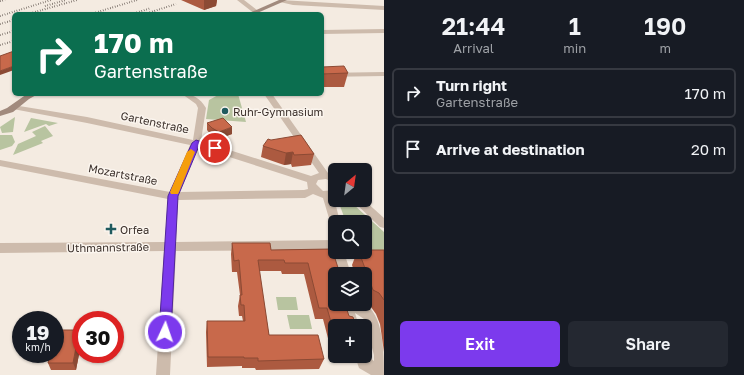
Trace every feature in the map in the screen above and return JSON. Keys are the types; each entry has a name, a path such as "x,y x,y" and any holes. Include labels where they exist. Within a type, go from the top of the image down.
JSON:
{"street":[{"path":"240,0 254,12"},
{"path":"257,12 283,0 293,3 384,8"},
{"path":"324,32 384,31"},
{"path":"324,75 384,74"},
{"path":"0,114 30,96"},
{"path":"163,375 169,246 173,196 196,143 202,108 199,103 189,96"},
{"path":"269,96 325,176"},
{"path":"0,120 9,114 11,108"},
{"name":"Gartenstraße","path":"11,108 87,120 196,143 312,180"},
{"name":"Mozartstraße","path":"0,163 173,196 305,194 314,190"},
{"path":"328,177 316,177 312,180 311,184 314,190 328,194"},
{"path":"365,207 384,224"},
{"name":"Uthmannstraße","path":"0,248 328,245"},
{"path":"363,311 369,315 381,355 382,374"},
{"path":"364,363 382,374"}],"green space":[{"name":"Ruhr-Gymnasium","path":"216,96 239,96 246,122 206,119 209,100"},
{"path":"15,117 13,132 2,133 0,127"},
{"path":"31,118 58,123 49,126 46,124 24,132"},
{"path":"45,126 53,136 41,141 43,143 13,155 18,144 36,136 32,132"},
{"path":"0,135 12,135 15,142 12,146 0,150"},
{"path":"340,207 356,207 365,215 343,215"},
{"path":"372,221 384,232 384,252 372,252"},
{"path":"276,297 296,297 298,310 278,310"},
{"path":"287,315 309,315 312,329 290,329"}],"building":[{"path":"12,52 12,67 0,71 0,56"},
{"path":"344,66 348,73 324,74 324,67"},
{"path":"223,118 232,127 219,132 207,123"},
{"path":"301,135 314,154 294,155 293,152 286,153 263,146 268,139 271,140"},
{"path":"232,243 270,243 271,250 328,249 328,259 335,259 338,267 328,267 328,311 347,311 349,316 353,317 354,319 330,319 327,308 319,308 308,263 285,263 284,260 258,260 269,335 318,335 324,359 258,361 258,358 208,357 207,321 245,321 244,305 241,305 240,295 242,295 239,260 234,261"},
{"path":"372,250 384,250 384,300 372,287 372,267 365,267 362,259 372,259"},
{"path":"64,330 72,330 72,363 64,363"}],"railway":[{"path":"0,1 5,0"},
{"path":"13,12 51,0"},
{"path":"45,6 66,0"},
{"path":"35,12 77,0"},
{"path":"98,12 137,0"},
{"path":"151,12 176,4"},
{"path":"138,12 151,8"},
{"path":"0,16 12,12"},
{"path":"0,24 12,21"},
{"path":"0,35 12,32"},
{"path":"0,45 12,42"}],"slow traffic":[{"path":"175,192 191,152"}],"place":[{"name":"Ruhr-Gymnasium","path":"225,111"},
{"name":"Orfea","path":"111,229"}],"route":[{"path":"165,332 173,196 190,153 196,143 215,148"}]}
